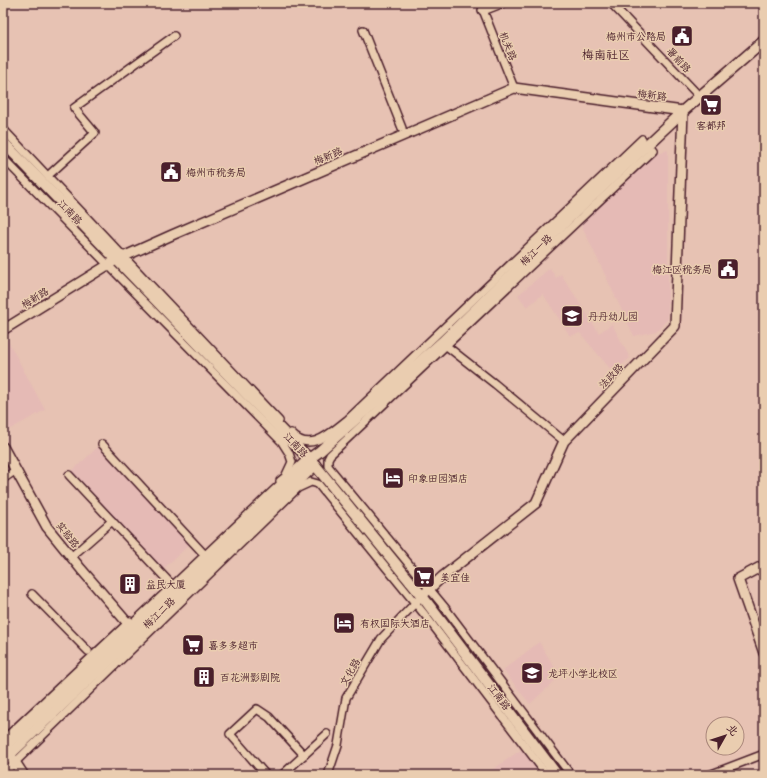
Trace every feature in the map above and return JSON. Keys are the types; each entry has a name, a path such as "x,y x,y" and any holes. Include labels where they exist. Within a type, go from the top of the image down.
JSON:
{"main road":[{"name":"梅江一路","path":"312,462 320,451 444,344 568,219 699,96 764,41"},
{"name":"江南路","path":"3,142 312,462 422,596 557,775"},
{"name":"梅江二路","path":"8,757 131,627 312,462"},
{"name":"梅江二路","path":"8,757 312,462"},
{"path":"8,757 23,775"}],"street":[{"path":"483,10 501,3"},
{"name":"署前路","path":"611,3 699,96"},
{"name":"机关路","path":"483,10 514,88"},
{"path":"363,30 402,128"},
{"path":"51,173 95,133 74,108 174,36"},
{"name":"梅新路","path":"3,330 116,260 514,88 683,111"},
{"name":"法政路","path":"422,596 442,577 536,503 564,441 675,326 683,111"},
{"path":"3,129 296,438 306,442 323,439 347,420 642,139"},
{"path":"547,775 327,463 330,455 444,344 653,150"},
{"path":"3,158 282,442 289,453 292,462 285,477 3,740"},
{"path":"444,344 496,384 564,441"},
{"path":"102,444 204,554"},
{"name":"实验路","path":"3,447 47,527 131,627"},
{"path":"3,479 16,470"},
{"path":"69,475 172,584"},
{"path":"3,774 8,757 298,488 311,482 318,484 422,596 446,609 571,775"},
{"path":"71,557 112,521"},
{"path":"764,565 738,579 764,653"},
{"path":"32,594 88,651"},
{"name":"文化路","path":"328,775 338,745 346,698 381,639 422,596"},
{"path":"266,775 230,734 257,709 269,717 304,755"},
{"path":"282,775 327,734"},
{"path":"709,775 764,754"}],"shaded area":[{"path":"668,150 668,319 656,331 634,336 580,222 649,155"},
{"name":"丹丹幼儿园","path":"550,268 556,278 561,274 599,333 612,324 630,358 613,372 580,333 570,336 543,294 527,307 518,295"},
{"path":"7,339 45,410 3,433 3,341"},
{"path":"99,446 190,544 162,570 71,472"},
{"name":"龙坪小学北校区","path":"539,642 560,676 530,704 503,670"},
{"path":"522,749 541,775 485,775"}],"place":[{"name":"梅州市公路局","path":"682,36"},
{"name":"客都邦","path":"711,105"},
{"name":"梅州市税务局","path":"171,172"},
{"name":"梅江区税务局","path":"728,269"},
{"name":"丹丹幼儿园","path":"572,316"},
{"name":"印象田园酒店","path":"393,478"},
{"name":"美宜佳","path":"424,577"},
{"name":"益民大厦","path":"130,584"},
{"name":"有权国际大酒店","path":"344,623"},
{"name":"喜多多超市","path":"193,645"},
{"name":"龙坪小学北校区","path":"532,673"},
{"name":"百花洲影剧院","path":"204,677"}],"district":[{"name":"梅南社区","path":"606,55"}]}
